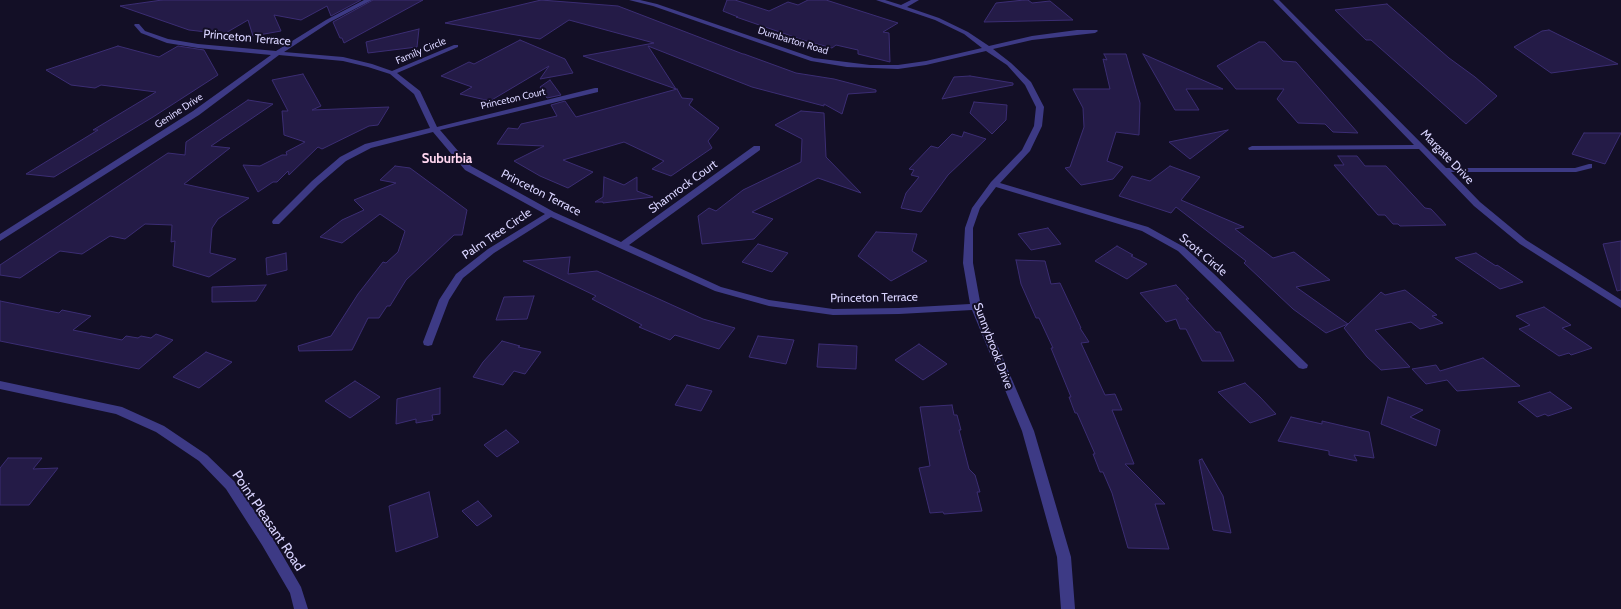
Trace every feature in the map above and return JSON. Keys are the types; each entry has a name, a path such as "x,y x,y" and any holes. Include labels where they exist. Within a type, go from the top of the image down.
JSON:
{"street":[{"name":"Genine Drive","path":"0,238 196,113 279,52 328,21 369,0"},
{"name":"Dumbarton Road","path":"632,0 655,5 814,60 870,67 898,67 926,63 1032,38 1095,31"},
{"name":"Sunnybrook Drive","path":"879,0 937,19 966,33 1009,64 1028,84 1040,106 1038,126 1026,151 994,184 976,208 969,228 968,263 976,307 1028,431 1044,484 1064,557 1068,609"},
{"path":"902,7 916,0"},
{"name":"Margate Drive","path":"1276,0 1477,204 1523,242 1621,305"},
{"name":"Princeton Terrace","path":"137,24 143,32 167,41 198,46 279,52 343,59 370,65 392,73 417,93 434,128 468,168 552,214 718,289 769,303 833,312 976,307"},
{"name":"Family Circle","path":"392,73 456,46"},
{"name":"Princeton Court","path":"276,222 314,183 343,159 368,146 434,128 595,90"},
{"path":"1252,148 1421,147"},
{"name":"Shamrock Court","path":"623,245 757,148"},
{"path":"1443,170 1576,170 1589,166"},
{"name":"Scott Circle","path":"994,184 1144,229 1181,249 1303,365"},
{"name":"Palm Tree Circle","path":"428,342 444,300 459,276 491,251 552,214"},
{"name":"Point Pleasant Road","path":"0,385 118,410 160,429 203,458 230,485 267,541 296,591 301,609"}],"building":[{"path":"162,0 361,0 331,16 327,6 301,20 274,15 281,31 253,36 248,20 224,34 189,30 120,6"},
{"path":"373,0 423,0 344,43 342,38 340,38 333,22"},
{"path":"541,0 618,6 796,73 834,79 876,90 876,92 848,94 842,114 824,104 824,106 752,87 648,46 676,89 583,56 654,43 569,20 540,39 445,23"},
{"path":"727,0 735,0 769,11 788,2 798,5 808,0 826,0 898,23 883,32 889,33 890,62 858,54 858,50 836,45 832,48 803,40 736,17 738,17 723,11"},
{"path":"1028,0 1032,3 1050,1 1073,20 984,22 996,3"},
{"path":"1387,4 1449,58 1475,77 1497,96 1466,124 1371,40 1366,40 1335,10"},
{"path":"419,29 417,47 368,53 366,42"},
{"path":"1549,30 1618,64 1551,73 1514,47 1542,31"},
{"path":"520,40 565,59 573,73 540,79 549,66 490,101 460,94 472,87 441,76 469,62 474,64"},
{"path":"1259,42 1265,42 1283,61 1296,62 1358,133 1333,132 1325,124 1298,123 1277,99 1284,89 1236,89 1217,66"},
{"path":"118,46 159,57 178,46 204,50 218,75 153,117 54,177 26,174 98,130 93,130 156,92 101,85 95,88 71,85 46,70"},
{"path":"1104,54 1126,54 1140,103 1139,135 1116,132 1107,161 1123,167 1113,179 1081,185 1065,168 1070,167 1084,127 1083,108 1073,89 1110,89 1103,59 1107,60"},
{"path":"1143,54 1223,89 1186,89 1199,110 1175,110"},
{"path":"303,74 321,106 312,110 389,107 378,125 369,126 322,149 318,147 289,175 288,171 277,182 273,182 258,192 243,165 260,166 282,155 287,155 286,152 305,142 284,135 282,111 288,111 272,80"},
{"path":"970,76 1013,83 1013,85 942,99 954,77"},
{"path":"550,80 561,95 547,98 540,87"},
{"path":"677,89 682,98 693,99 689,105 719,128 708,141 712,148 671,176 652,169 664,161 624,142 563,160 593,172 568,188 540,176 514,161 544,146 497,144 508,128 518,129 521,124 557,116 551,105 565,101 576,117"},
{"path":"248,100 273,104 211,146 230,148 184,184 249,198 218,219 212,228 210,253 236,259 209,277 173,266 175,241 171,242 172,225 145,224 125,239 110,236 82,254 60,251 20,278 0,275 0,265 168,153 185,155 186,142"},
{"path":"974,102 1007,105 1006,120 992,134 970,113"},
{"path":"801,111 824,113 826,157 861,193 818,178 752,212 773,219 754,239 702,244 698,216 709,208 716,211 743,190 801,162 802,139 775,125"},
{"path":"1228,130 1190,159 1169,142"},
{"path":"964,132 986,139 948,175 921,212 901,208 906,193 919,177 911,175 914,170 909,169 931,146 938,148 952,134 962,137"},
{"path":"1584,133 1621,133 1605,164 1572,154"},
{"path":"1338,156 1357,156 1365,166 1386,166 1425,208 1431,209 1446,225 1400,226 1398,224 1393,224 1385,215 1378,215 1334,165 1344,165"},
{"path":"395,166 410,168 467,210 462,235 454,235 406,280 390,306 387,306 379,318 368,318 352,350 299,351 298,346 331,336 358,294 383,262 386,263 398,252 405,231 380,214 342,243 320,237 342,220 364,210 354,200 396,183 380,180"},
{"path":"1170,166 1200,177 1181,200 1244,227 1235,229 1273,258 1294,252 1330,280 1296,287 1348,324 1326,333 1293,309 1244,263 1246,261 1176,207 1171,213 1119,196 1132,176 1150,181"},
{"path":"604,177 624,185 637,177 637,191 653,197 603,203 595,202 603,197"},
{"path":"1048,228 1061,244 1031,250 1018,234"},
{"path":"876,232 917,234 912,251 927,261 891,281 858,256"},
{"path":"1621,241 1621,290 1617,291 1603,244"},
{"path":"758,244 788,253 772,272 742,262"},
{"path":"1117,246 1133,255 1131,256 1147,264 1127,279 1095,261"},
{"path":"286,253 287,270 267,275 266,258"},
{"path":"1476,253 1523,282 1500,289 1455,258"},
{"path":"570,257 568,274 597,271 703,319 735,328 719,349 675,335 670,340 639,327 642,325 592,299 596,296 523,261"},
{"path":"1016,260 1045,261 1051,284 1060,283 1080,328 1089,342 1081,343 1105,395 1115,394 1122,410 1112,410 1134,464 1125,464 1165,504 1155,504 1169,549 1128,548 1112,493 1103,472 1100,472 1093,454 1095,454 1077,413 1075,413 1069,397 1071,397 1051,348 1053,348 1039,318 1036,318 1021,284"},
{"path":"266,285 256,301 212,302 212,287"},
{"path":"1176,285 1189,299 1186,299 1216,332 1220,332 1234,361 1202,361 1186,329 1180,329 1176,319 1166,322 1140,293"},
{"path":"1405,290 1437,315 1432,316 1443,323 1420,329 1411,322 1375,330 1410,367 1381,370 1367,357 1344,328 1381,292 1385,295"},
{"path":"534,296 527,319 496,320 504,297"},
{"path":"0,301 59,313 62,310 91,316 73,330 122,340 126,336 151,338 156,334 173,340 139,369 0,341"},
{"path":"1544,307 1571,325 1562,328 1592,348 1571,355 1569,353 1559,356 1519,329 1530,325 1516,316"},
{"path":"758,336 794,340 786,364 749,357"},
{"path":"502,341 520,346 518,347 541,352 525,374 514,371 503,385 473,377 483,362"},
{"path":"819,344 857,346 856,369 817,367"},
{"path":"919,344 947,364 923,380 895,360"},
{"path":"206,352 232,362 199,388 173,377"},
{"path":"1483,358 1520,386 1457,391 1447,380 1426,384 1412,369 1436,365 1440,371"},
{"path":"355,381 380,397 350,418 325,401"},
{"path":"1245,383 1276,414 1250,423 1218,392"},
{"path":"687,385 712,391 701,411 675,405"},
{"path":"440,388 440,414 432,415 433,420 416,423 416,419 396,424 397,399"},
{"path":"1550,392 1572,408 1548,416 1545,414 1537,417 1518,402"},
{"path":"1388,397 1423,410 1410,417 1440,430 1436,446 1381,424"},
{"path":"952,405 954,415 957,415 961,430 959,430 969,469 975,475 980,492 977,492 982,511 944,514 943,512 930,513 919,468 930,466 920,407"},
{"path":"1291,417 1322,424 1322,421 1369,432 1374,458 1354,455 1357,461 1329,455 1329,451 1278,441"},
{"path":"506,430 519,442 497,457 484,445"},
{"path":"8,458 42,458 33,469 58,468 29,505 0,505 0,468"},
{"path":"1202,459 1223,496 1231,533 1213,530 1199,460"},
{"path":"429,492 438,537 396,552 389,506"},
{"path":"478,501 492,516 477,526 462,511"}],"district":[{"name":"Suburbia","path":"447,159"}]}
